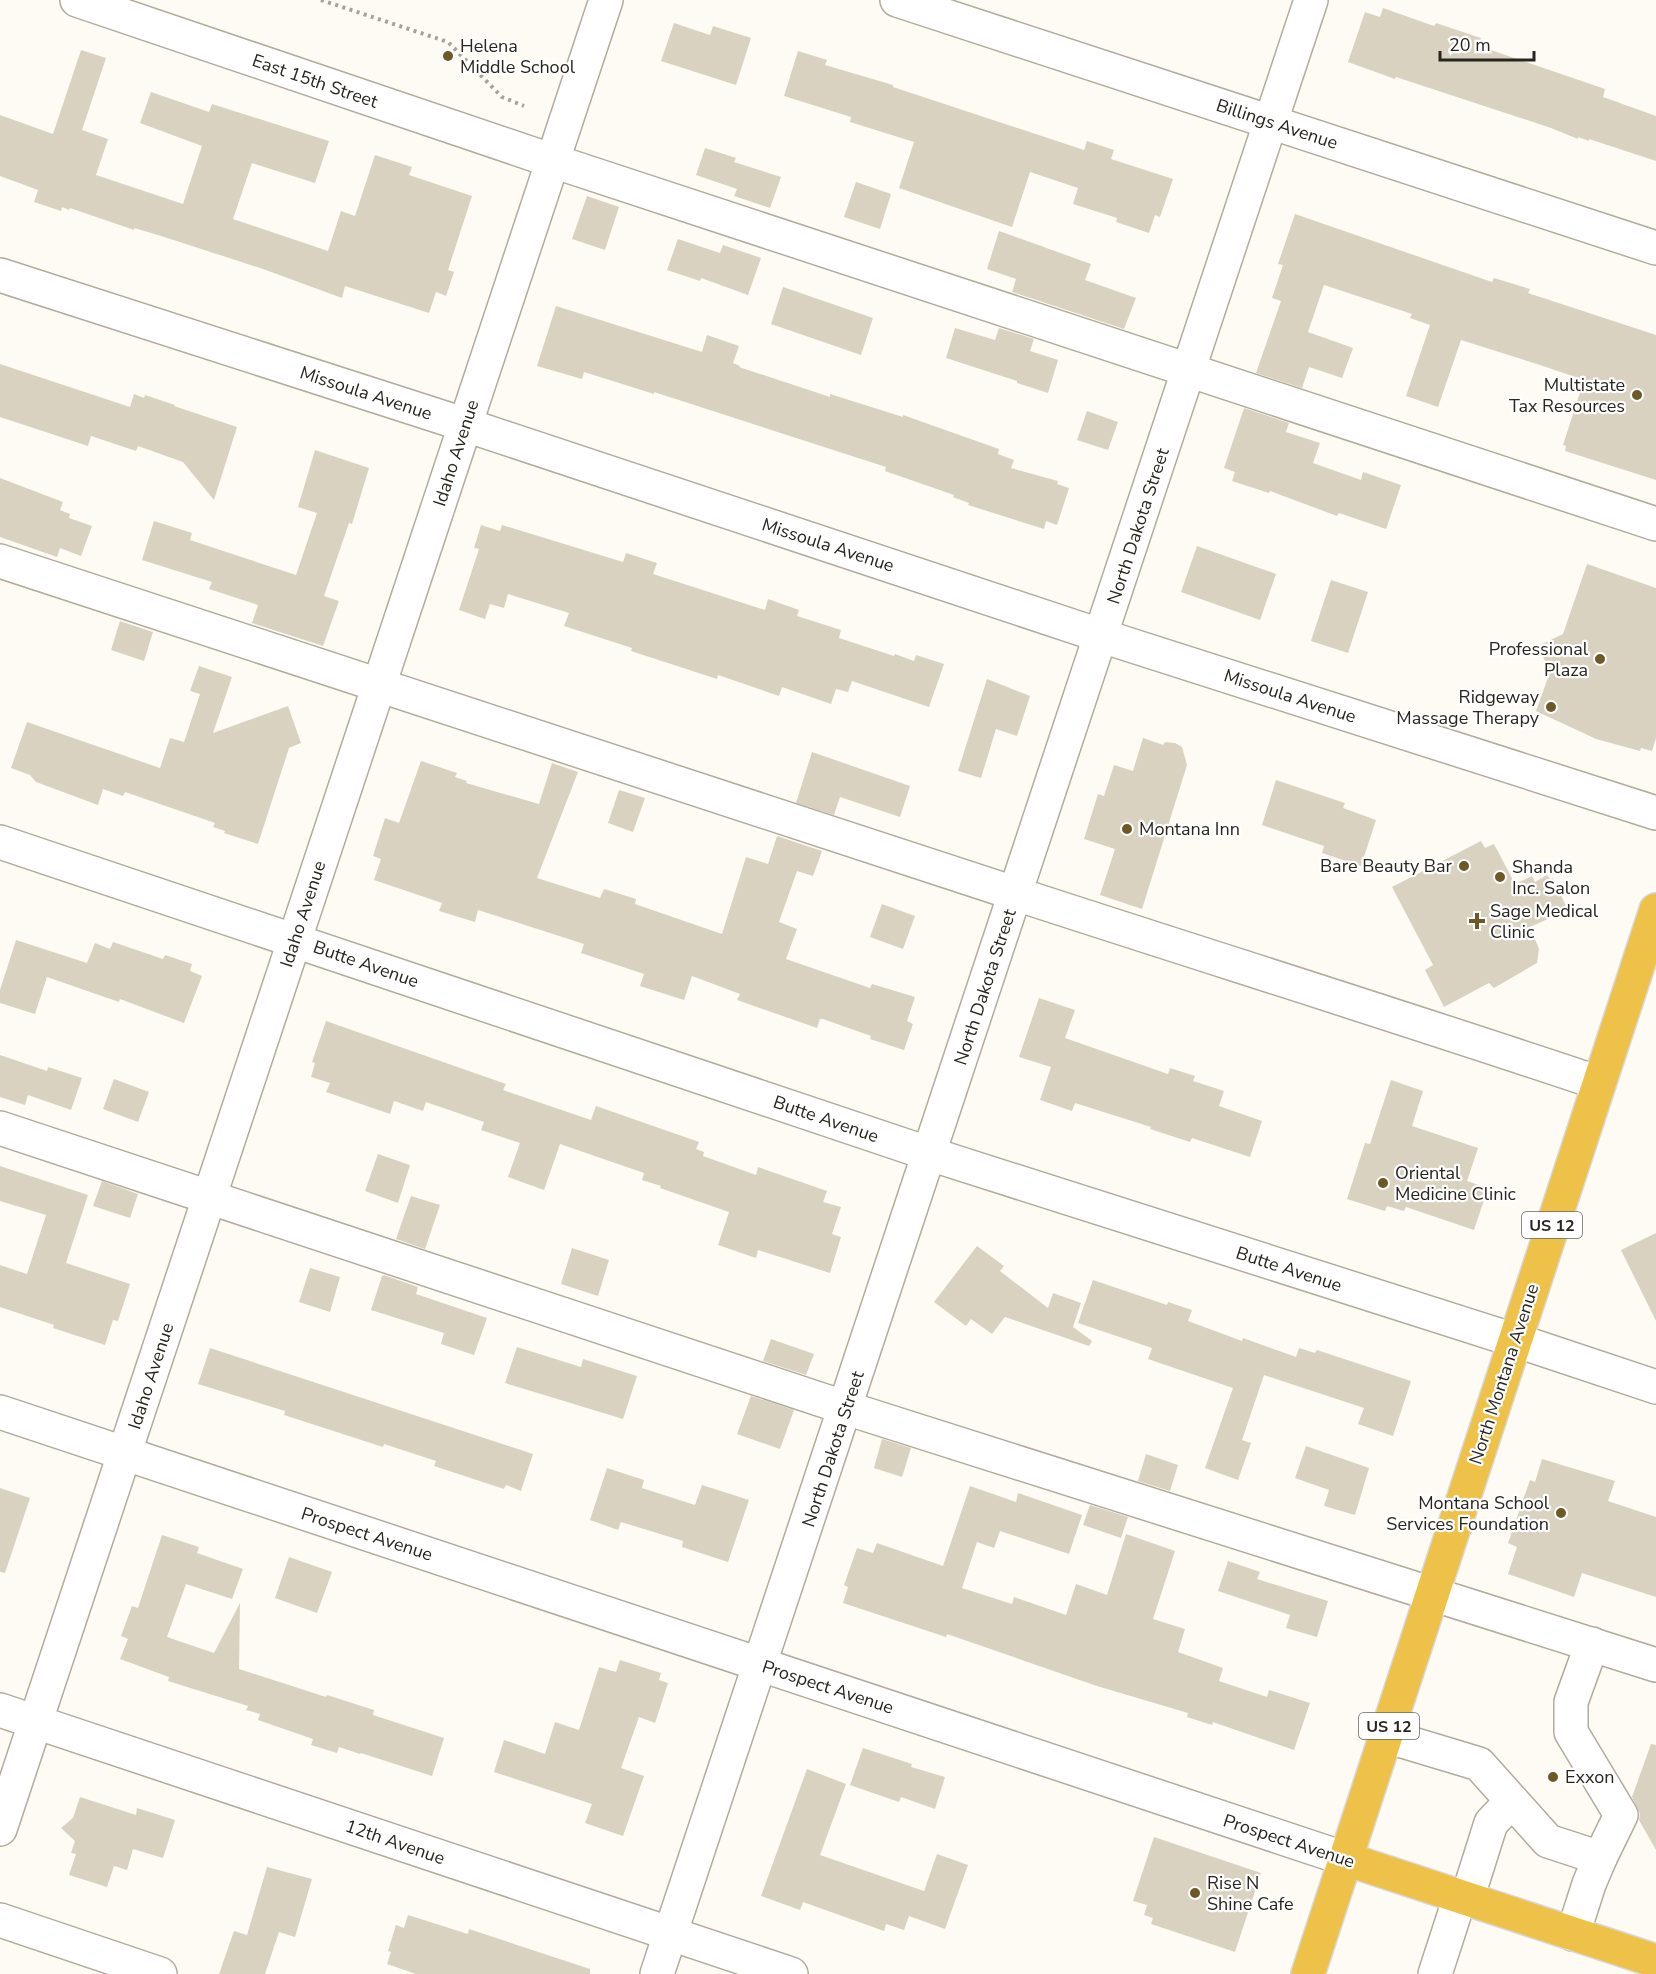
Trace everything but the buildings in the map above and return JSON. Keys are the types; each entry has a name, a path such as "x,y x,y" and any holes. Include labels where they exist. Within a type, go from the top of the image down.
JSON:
{"highway":[{"name":"North Montana Avenue","path":"1308,1974 1656,910"},
{"name":"Prospect Avenue","path":"1346,1859 1656,1961"}],"street":[{"name":"East 15th Street","path":"77,0 553,161 1656,524"},
{"name":"Idaho Avenue","path":"0,1829 606,0"},
{"name":"Billings Avenue","path":"897,0 1656,248"},
{"name":"North Dakota Street","path":"657,1974 1190,371 1311,0"},
{"name":"Missoula Avenue","path":"0,274 466,425 1102,636 1656,813"},
{"path":"0,561 379,687 1599,1083"},
{"name":"Butte Avenue","path":"0,842 930,1154 1656,1387"},
{"path":"0,1128 846,1408 1656,1665"},
{"name":"Prospect Avenue","path":"0,1413 1346,1859"},
{"path":"1573,1934 1599,1858 1621,1815 1571,1732 1571,1702 1592,1644"},
{"name":"12th Avenue","path":"0,1710 791,1974"},
{"path":"1386,1736 1479,1764 1548,1841 1599,1858"},
{"path":"1435,1974 1491,1823 1512,1801"},
{"path":"0,1920 160,1974"}],"path":[{"path":"321,0 448,42 502,97 524,105"}],"place":[{"name":"Helena Middle School","path":"448,56"},
{"name":"Multistate Tax Resources","path":"1637,395"},
{"name":"Professional Plaza","path":"1600,659"},
{"name":"Ridgeway Massage Therapy","path":"1551,707"},
{"name":"Montana Inn","path":"1127,829"},
{"name":"Bare Beauty Bar","path":"1464,866"},
{"name":"Shanda Inc. Salon","path":"1500,877"},
{"name":"Sage Medical Clinic","path":"1477,921"},
{"name":"Oriental Medicine Clinic","path":"1383,1183"},
{"name":"Montana School Services Foundation","path":"1561,1513"},
{"name":"Exxon","path":"1553,1777"},
{"name":"Rise N Shine Cafe","path":"1195,1893"}]}
